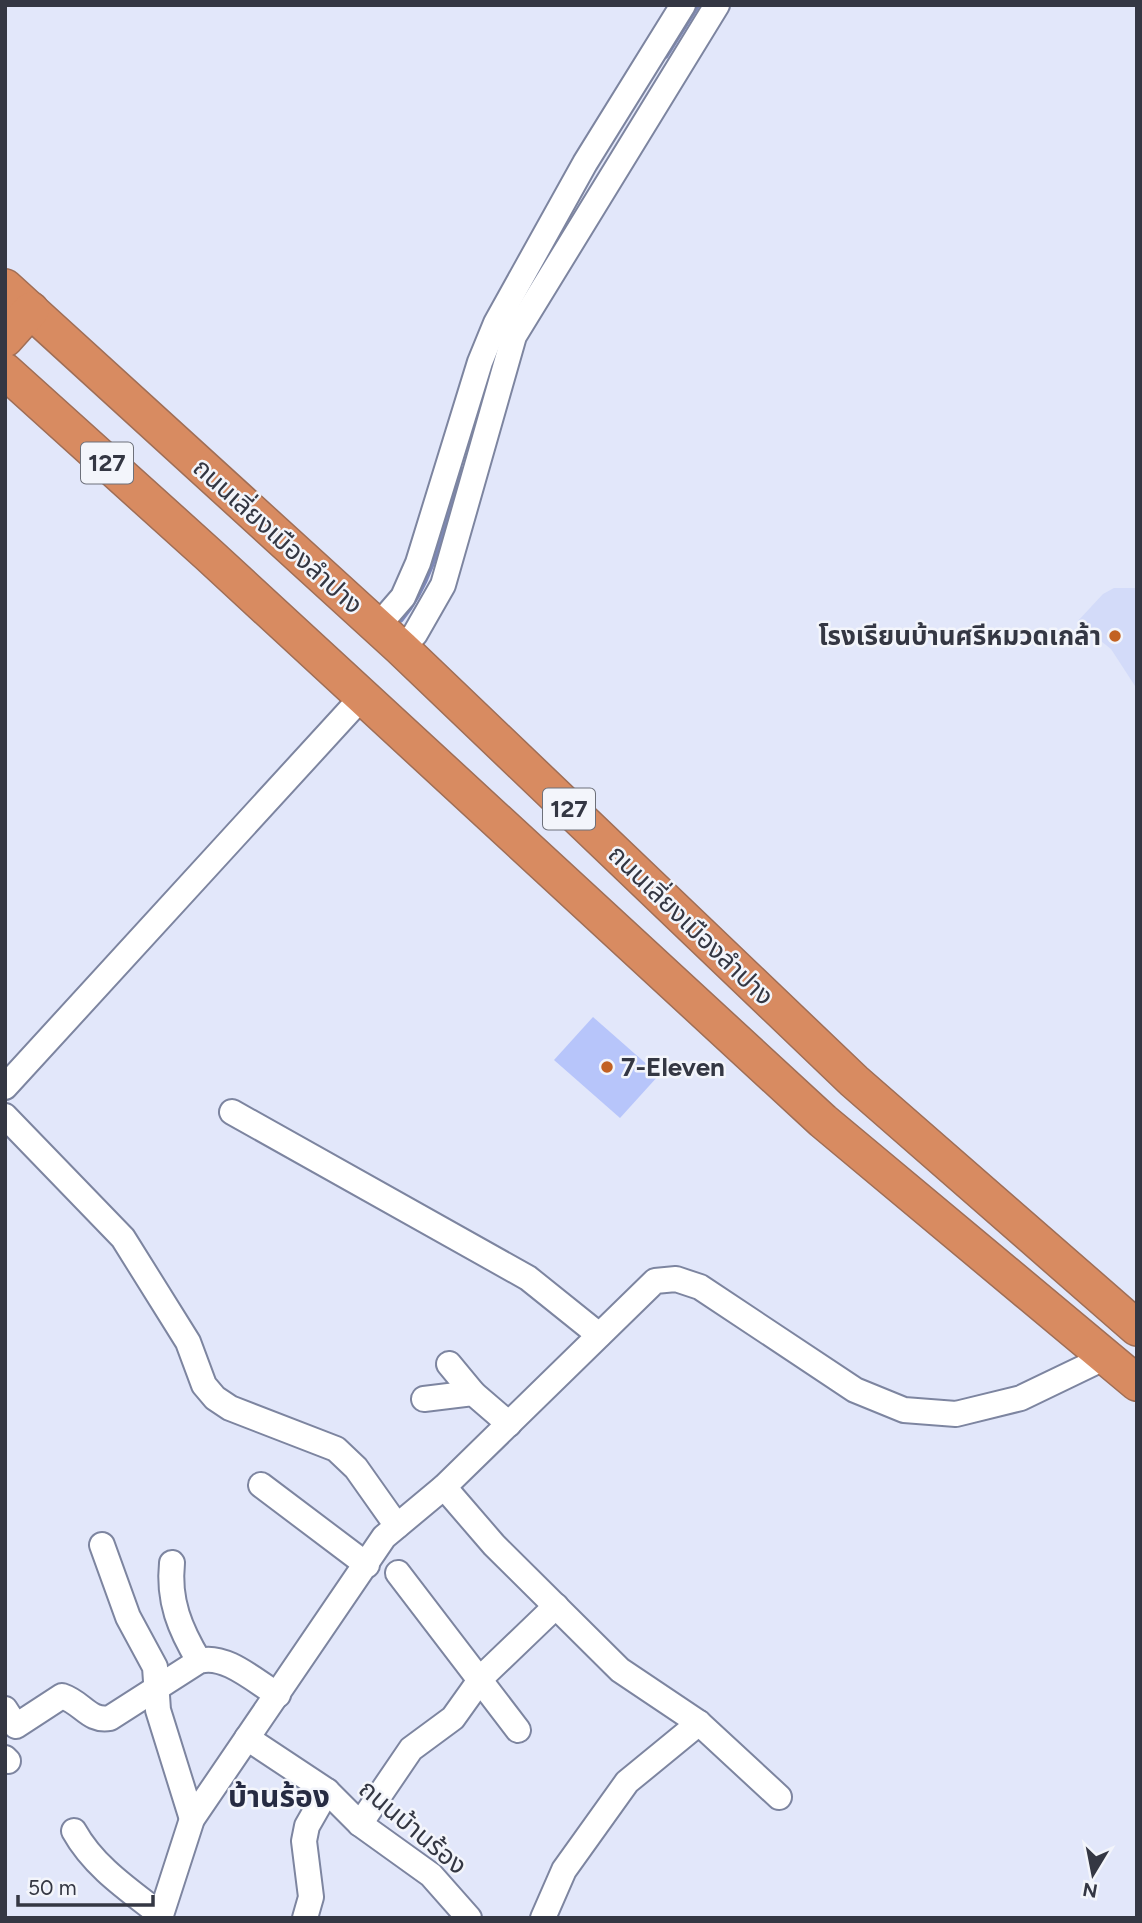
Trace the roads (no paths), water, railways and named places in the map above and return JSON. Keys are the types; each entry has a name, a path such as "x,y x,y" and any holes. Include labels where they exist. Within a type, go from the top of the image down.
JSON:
{"highway":[{"name":"ถนนเลี่ยงเมืองลำปาง","path":"5,287 389,637 854,1081 1137,1328"},
{"path":"5,339 31,310"},
{"name":"ถนนเลี่ยงเมืองลำปาง","path":"5,371 363,696 823,1121 1137,1383"}],"street":[{"path":"683,5 585,163 505,330 457,438 418,564 389,637 415,634 443,585 483,446 505,330 610,179 718,5"},
{"path":"585,163 610,179"},
{"path":"457,438 483,446"},
{"path":"5,1087 363,696"},
{"path":"232,1112 528,1278 599,1335"},
{"path":"5,1116 123,1238 188,1342 204,1385 215,1398 230,1408 336,1449 356,1468 397,1526"},
{"path":"75,1832 85,1850 118,1883 160,1916 192,1819 384,1537 444,1487 655,1282 676,1279 700,1287 855,1390 904,1410 956,1414 1021,1398 1104,1358"},
{"path":"449,1364 473,1393 509,1424"},
{"path":"424,1399 473,1393"},
{"path":"261,1485 367,1565"},
{"path":"444,1487 494,1545 620,1670 699,1723 779,1797"},
{"path":"102,1545 128,1617 155,1667 158,1710 192,1819"},
{"path":"172,1563 170,1585 178,1625 199,1661"},
{"path":"398,1573 518,1730"},
{"path":"360,1824 411,1749 453,1718 479,1682 556,1606"},
{"path":"8,1738 62,1696 78,1701 91,1716 100,1720 110,1718 199,1661 215,1658 278,1695"},
{"path":"543,1918 564,1870 627,1782 699,1723"},
{"name":"ถนนบ้านร้อง","path":"247,1738 327,1791 360,1824 431,1875 469,1918"},
{"path":"304,1918 310,1897 304,1841 307,1826 327,1791"}],"waterway":[{"path":"666,56 698,5"},
{"path":"478,410 495,360"},
{"path":"401,620 413,604 431,568 460,470"}],"place":[{"name":"โรงเรียนบ้านศรีหมวดเกล้า","path":"1115,636"},
{"name":"7-Eleven","path":"607,1067"}],"district":[{"name":"บ้านร้อง","path":"279,1797"}]}
